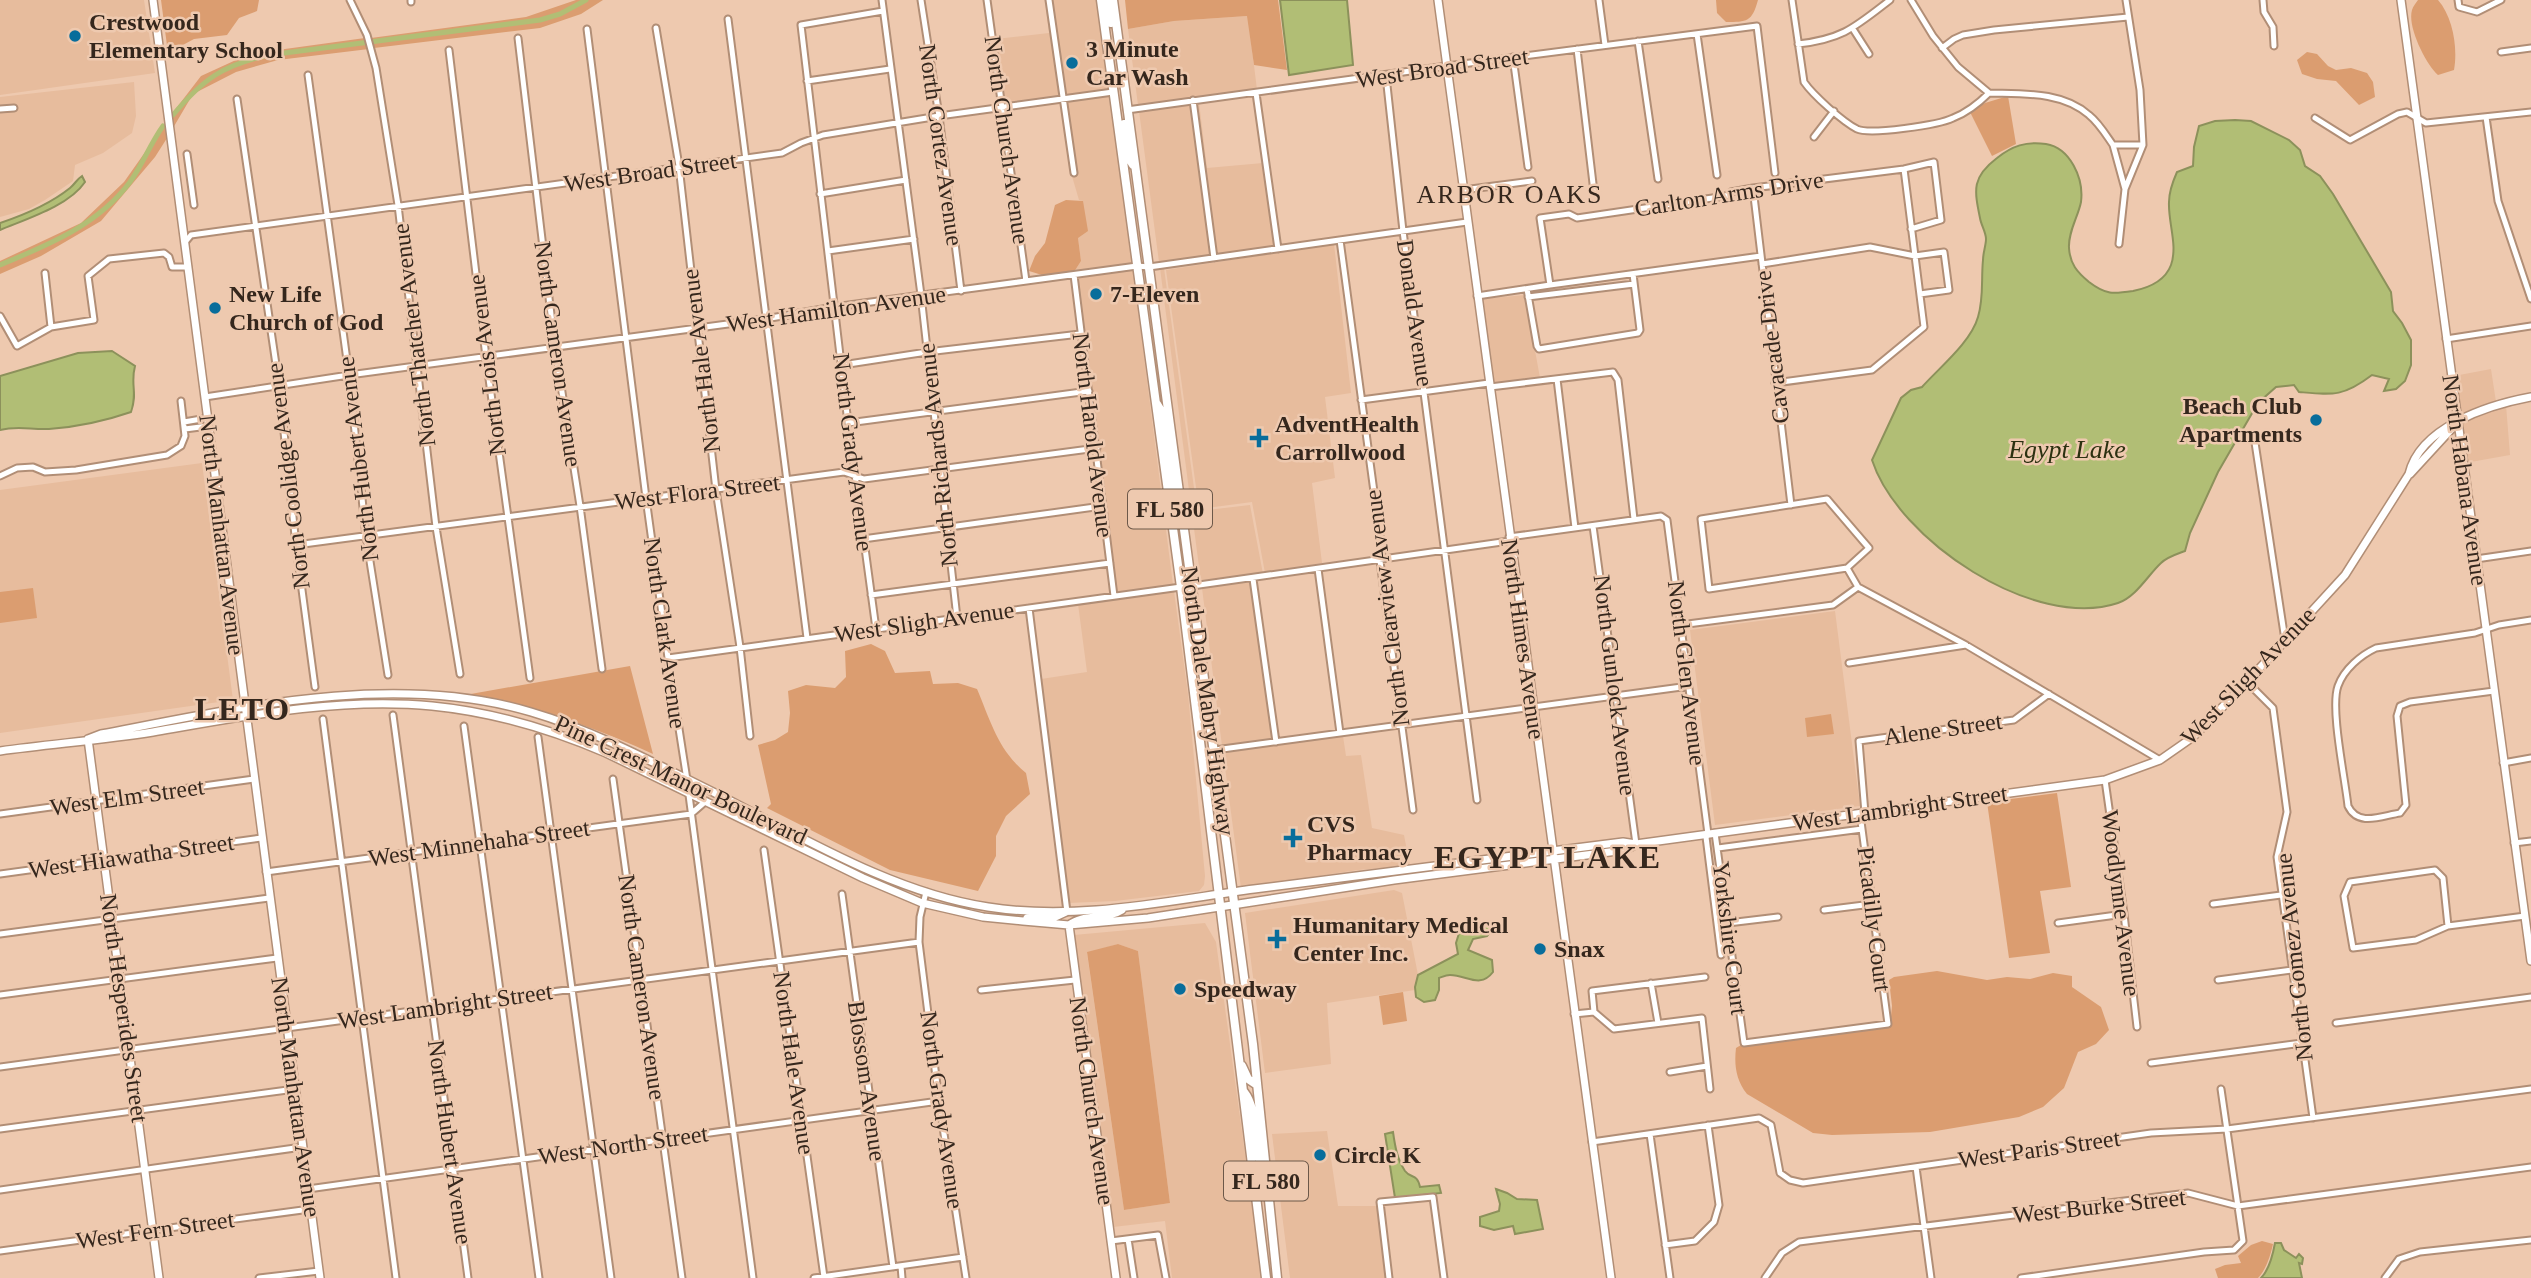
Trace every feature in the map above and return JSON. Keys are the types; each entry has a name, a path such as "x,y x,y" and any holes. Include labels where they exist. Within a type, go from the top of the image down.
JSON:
{"main road":[{"name":"North Dale Mabry Highway","path":"1101,0 1181,587 1266,1278"},
{"path":"1108,0 1111,28 1118,37"},
{"name":"North Dale Mabry Highway","path":"1113,0 1235,904 1277,1278"},
{"path":"1113,92 1122,105 1128,157 1136,171"},
{"path":"1148,342 1154,347 1157,373 1165,381"},
{"path":"1156,401 1163,414 1173,489 1181,501"},
{"path":"1168,494 1176,514 1184,572 1192,586"},
{"path":"1181,587 1189,603 1199,679 1206,690"},
{"path":"1237,1056 1248,1079 1256,1085"},
{"path":"1242,1090 1250,1100 1257,1153 1265,1172"},
{"path":"1257,1206 1263,1220 1271,1228"},
{"path":"1263,1258 1277,1278"}],"street":[{"name":"North Manhattan Avenue","path":"153,0 319,1274"},
{"name":"North Thatcher Avenue","path":"350,0 370,45 398,205 436,527 460,674"},
{"name":"North Richards Avenue","path":"882,0 921,295 957,618"},
{"name":"North Cortez Avenue","path":"921,0 961,291"},
{"name":"North Church Avenue","path":"987,0 1026,281"},
{"path":"1049,0 1074,173"},
{"name":"North Himes Avenue","path":"1438,0 1611,1278"},
{"path":"1599,0 1605,45"},
{"path":"1792,0 1804,82 1811,93 1857,129 1878,131 1946,121 1980,102 1989,93"},
{"path":"1798,44 1825,41 1853,29 1890,0"},
{"path":"1911,0 1942,48 1958,67 1989,93 2031,94 2067,101 2091,116 2113,145 2125,189"},
{"path":"2119,244 2125,189 2143,145 2140,90 2126,0"},
{"path":"2263,0 2264,12 2273,27 2274,46"},
{"name":"North Habana Avenue","path":"2401,0 2531,961"},
{"path":"2458,3 2477,12 2501,0"},
{"name":"North Grady Avenue","path":"876,629 848,423 801,25 883,11"},
{"path":"1942,48 1954,38 1963,35 2128,17"},
{"path":"728,19 807,638"},
{"name":"West Broad Street","path":"1127,110 1386,76 1447,65 1757,26 1775,173"},
{"name":"North Hale Avenue","path":"656,28 678,166 716,490 740,647 750,736"},
{"name":"North Clark Avenue","path":"587,29 646,498 689,793 753,1278"},
{"path":"1853,29 1869,54"},
{"path":"1697,34 1717,174"},
{"name":"North Cameron Avenue","path":"518,38 555,348 602,668"},
{"path":"1638,41 1658,179"},
{"path":"2501,52 2531,48"},
{"path":"1577,49 1594,192"},
{"name":"North Lois Avenue","path":"449,50 506,517 530,678"},
{"path":"1513,57 1528,167"},
{"path":"807,81 890,69"},
{"name":"North Hubert Avenue","path":"309,75 349,375 366,536 388,675"},
{"name":"Donald Avenue","path":"1386,76 1478,800"},
{"name":"West Broad Street","path":"186,241 191,236 398,205 782,153 814,137 899,122 1113,92"},
{"path":"1256,93 1278,249"},
{"name":"North Coolidge Avenue","path":"237,99 279,385 315,687"},
{"path":"1193,100 1214,258"},
{"path":"0,109 14,108"},
{"path":"1814,137 1834,111"},
{"path":"2315,118 2350,140 2398,114 2407,112 2426,123 2531,112"},
{"path":"2486,117 2498,201 2531,299"},
{"path":"2113,145 2143,145"},
{"path":"187,154 194,205"},
{"name":"Carlton Arms Drive","path":"1550,285 1540,218 1569,214 1577,218 1726,196 1731,192 1753,188 1903,169 1934,162 1941,220 1911,229"},
{"path":"1775,383 1872,370 1924,327 1903,169"},
{"path":"177,181 190,179"},
{"path":"820,194 906,180"},
{"path":"1463,190 1532,181"},
{"name":"Cavacade Drive","path":"1753,188 1791,505"},
{"name":"West Hamilton Avenue","path":"205,397 765,319 834,307 1138,266 1149,267 1467,222"},
{"path":"828,251 914,239"},
{"name":"North Clearview Avenue","path":"1340,240 1382,551 1380,561 1413,810"},
{"path":"1762,264 1870,247 1915,256 1944,252 1949,290 1920,294"},
{"path":"0,316 17,346 51,327 94,320 88,276 109,260 164,253 169,257 172,267 188,267"},
{"path":"1477,296 1761,256"},
{"path":"45,273 51,327"},
{"path":"1527,289 1536,346 1539,349 1638,333 1640,330 1633,274"},
{"name":"North Harold Avenue","path":"1074,275 1114,596"},
{"path":"1528,297 1634,284"},
{"path":"2446,339 2531,326"},
{"path":"842,365 1080,334"},
{"path":"1192,586 1380,561 1634,519 1618,380 1614,372 1362,400"},
{"path":"1557,379 1575,528"},
{"path":"848,423 1089,391"},
{"name":"West Sligh Avenue","path":"1858,587 1966,645 2161,760 2193,737 2345,575 2409,474 2412,463 2442,428 2457,424 2499,404 2531,397"},
{"path":"0,476 17,468 33,467 45,472 76,470 167,455 181,446 185,429 181,401"},
{"path":"184,422 208,422"},
{"path":"185,429 208,422"},
{"path":"2254,436 2285,640"},
{"name":"West Flora Street","path":"296,545 844,472 864,479 1097,447"},
{"path":"1827,499 1869,548 1847,568 1709,589 1701,519 1791,505 1827,499"},
{"path":"863,538 1102,506"},
{"name":"North Glen Avenue","path":"1634,519 1661,516 1667,520 1712,833"},
{"name":"North Gunlock Avenue","path":"1593,526 1636,844"},
{"path":"2476,559 2531,551"},
{"path":"871,595 1110,563"},
{"path":"1680,625 1833,605 1858,587 1847,568"},
{"path":"1318,569 1340,733"},
{"path":"1253,579 1276,743"},
{"name":"West Sligh Avenue","path":"668,658 1181,587"},
{"path":"1029,608 1067,912"},
{"path":"2494,691 2410,702 2400,706 2397,716 2406,805 2400,813 2360,819 2352,815 2348,806 2334,701 2339,683 2361,654 2376,648 2531,620"},
{"path":"1849,663 1966,645"},
{"name":"North Gomez Avenue","path":"2247,682 2273,708 2287,812 2277,857 2313,1118"},
{"path":"1215,750 1689,686"},
{"name":"Pine Crest Manor Boulevard","path":"244,708 365,693 419,693 474,700 530,712 602,739 868,869 926,892 985,907 1067,912 1124,908 1233,892"},
{"name":"Alene Street","path":"1863,814 1859,741 2014,720 2049,694"},
{"name":"Pine Crest Manor Boulevard","path":"245,717 363,704 432,706 528,724 568,737 863,878 922,903 982,917 1069,925 1137,919 1235,904"},
{"path":"88,739 244,708"},
{"name":"North Hubert Avenue","path":"393,715 468,1278"},
{"path":"0,751 245,717"},
{"path":"323,719 396,1278"},
{"path":"464,726 539,1278"},
{"path":"538,737 611,1278"},
{"name":"North Hesperides Street","path":"88,739 159,1278"},
{"path":"2503,763 2531,758"},
{"name":"West Lambright Street","path":"1233,892 1625,850 1636,844 2105,780 2161,760"},
{"name":"West Elm Street","path":"0,814 254,779"},
{"name":"North Cameron Avenue","path":"613,779 682,1278"},
{"name":"Woodlynne Avenue","path":"2105,780 2137,1027"},
{"path":"691,814 706,801"},
{"name":"West Minnehaha Street","path":"266,872 691,814"},
{"name":"Picadilly Court","path":"1744,1043 1888,1024 1862,829 1863,814"},
{"path":"1718,848 1862,829"},
{"path":"1712,833 1706,837 1721,955"},
{"name":"Yorkshire Court","path":"1712,833 1718,848 1744,1043"},
{"name":"West Hiawatha Street","path":"0,874 261,838"},
{"path":"2514,843 2531,841"},
{"name":"North Hale Avenue","path":"764,850 824,1277"},
{"name":"West Lambright Street","path":"1235,904 1552,856"},
{"path":"2448,926 2443,878 2435,870 2350,882 2344,896 2353,948 2416,940 2448,926 2525,916"},
{"name":"North Grady Avenue","path":"926,892 922,903 919,942 965,1278"},
{"name":"Blossom Avenue","path":"842,894 893,1267"},
{"path":"2213,904 2281,895"},
{"path":"0,934 269,898"},
{"path":"1824,910 1872,904"},
{"name":"Pine Crest Manor Boulevard","path":"1069,925 1077,919 1111,916 1124,908"},
{"name":"Pine Crest Manor Boulevard","path":"1009,920 1053,918 1067,912"},
{"path":"2058,923 2124,914"},
{"path":"1728,923 1778,917"},
{"name":"North Church Avenue","path":"1069,925 1116,1278"},
{"name":"West Lambright Street","path":"0,1067 919,942"},
{"path":"0,995 277,958"},
{"path":"2218,979 2292,970"},
{"path":"1705,977 1592,991 1594,1012 1614,1029 1702,1018 1710,1088"},
{"path":"981,990 1075,979"},
{"path":"1651,983 1658,1023"},
{"path":"2336,1023 2531,997"},
{"path":"1574,1014 1594,1012"},
{"path":"2151,1063 2302,1044"},
{"path":"1670,1072 1707,1066"},
{"path":"0,1129 295,1089"},
{"path":"2021,1278 2234,1250 2244,1241 2221,1089"},
{"name":"West Paris Street","path":"1592,1142 1759,1118 1767,1120 1771,1125 1780,1173 1790,1180 1803,1183 2151,1133 2227,1129 2531,1089"},
{"name":"West North Street","path":"308,1189 939,1101"},
{"path":"1665,1245 1696,1241 1714,1222 1719,1205 1708,1125"},
{"path":"1650,1134 1670,1278"},
{"path":"0,1190 302,1147"},
{"path":"1916,1167 1931,1278"},
{"name":"West Burke Street","path":"1765,1278 1782,1253 1799,1242 2188,1193 2238,1206 2531,1167"},
{"path":"1389,1278 1380,1202 1433,1197 1444,1278"},
{"name":"West Fern Street","path":"0,1251 310,1209"},
{"path":"1111,1241 1158,1235 1166,1278"},
{"path":"1128,1239 1134,1278"},
{"path":"2386,1276 2399,1259 2420,1252 2531,1240"},
{"path":"814,1278 963,1257"},
{"path":"901,1266 902,1278"},
{"path":"260,1278 319,1274"}],"shaded area":[{"name":"Crestwood Elementary School","path":"0,0 144,0 155,73 0,95"},
{"path":"161,0 259,0 257,11 239,18 227,35 194,39 168,53"},
{"path":"576,0 603,0 581,14 540,28 374,48 371,38 526,17"},
{"path":"1045,0 1060,97 1005,104 996,39 1049,33"},
{"path":"1051,0 1097,0 1109,89 1066,96"},
{"path":"1125,0 1278,0 1287,70 1254,65 1247,16 1174,21 1128,29"},
{"path":"1716,0 1758,0 1751,17 1739,22 1726,22 1717,13"},
{"path":"2418,0 2438,0 2443,7 2451,24 2455,43 2454,70 2438,75 2423,54 2411,17 2412,9"},
{"path":"1248,16 1257,90 1138,105 1128,29 1174,21"},
{"path":"365,38 369,49 278,60 236,72 193,94 173,128 171,115 201,76 249,54"},
{"path":"2307,52 2317,54 2336,70 2351,68 2367,73 2373,82 2375,97 2359,105 2336,81 2302,74 2297,60"},
{"path":"134,82 136,116 132,133 103,153 75,165 73,181 45,200 29,209 0,217 0,112 17,110 16,105 0,106 0,97"},
{"path":"1110,95 1132,264 1074,272 1081,261 1078,238 1083,201 1079,200 1069,166 1060,103 1072,176 1077,176 1067,102"},
{"path":"2008,96 2016,144 1992,156 1970,112 1985,103"},
{"path":"1199,102 1207,168 1263,163 1274,246 1216,254 1196,103"},
{"path":"1191,103 1211,255 1159,262 1139,111"},
{"path":"167,121 169,135 155,157 101,221 41,256 0,274 0,261 81,223 124,182"},
{"path":"1066,200 1083,201 1088,231 1078,238 1081,261 1074,272 1042,275 1029,271 1035,256 1045,243 1055,205"},
{"name":"AdventHealth Carrollwood","path":"1334,244 1351,393 1325,397 1335,478 1312,483 1322,563 1265,573 1252,502 1199,509 1166,270"},
{"path":"1160,268 1164,268 1197,510 1250,505 1263,574 1201,582"},
{"path":"1133,270 1173,585 1116,592 1077,278"},
{"path":"1525,295 1540,378 1492,383 1481,299"},
{"path":"2491,369 2496,402 2459,419 2454,376"},
{"path":"2506,405 2510,455 2465,463 2460,425"},
{"path":"202,463 233,700 0,733 0,490"},
{"path":"1250,582 1273,740 1222,746 1202,588"},
{"path":"33,588 37,618 0,623 0,592"},
{"path":"1174,591 1188,694 1204,885 1199,891 1115,901 1068,903 1041,679 1087,672 1078,604"},
{"path":"1835,611 1860,806 1715,825 1690,630"},
{"path":"871,644 885,651 895,673 930,671 933,684 958,683 977,689 1002,745 1026,773 1030,794 1006,816 996,836 996,856 978,891 890,870 767,808 771,804 758,745 775,740 788,732 788,691 806,685 835,688 846,677 845,651"},
{"path":"630,666 653,754 608,734 561,718 514,704 465,695"},
{"path":"1831,714 1834,734 1807,737 1805,718"},
{"path":"1343,736 1346,756 1361,755 1372,828 1404,835 1410,866 1357,870 1241,888 1223,752"},
{"path":"2057,793 2071,887 2040,891 2050,953 2009,958 1987,802"},
{"path":"1394,890 1402,893 1418,975 1415,990 1327,1003 1331,1064 1265,1073 1245,913"},
{"path":"1205,923 1216,942 1262,1278 1172,1278 1165,1221 1113,1227 1074,935","holes":["1118,944 1138,951 1170,1203 1124,1210 1087,953"]},
{"path":"1118,944 1138,951 1170,1203 1124,1210 1087,952"},
{"path":"1937,971 1987,980 2007,977 2030,979 2053,973 2072,976 2072,987 2101,1007 2109,1030 2096,1044 2078,1052 2064,1088 2043,1107 2019,1117 1930,1132 1832,1135 1813,1133 1747,1094 1743,1089 1737,1072 1736,1048 1741,1045 1890,1027 1892,1006 1889,980"},
{"path":"1403,992 1407,1021 1383,1025 1379,996"},
{"path":"1327,1131 1338,1206 1377,1206 1386,1278 1290,1278 1272,1134"},
{"path":"2262,1241 2273,1244 2266,1266 2258,1278 2218,1278 2215,1269 2241,1263 2238,1256 2251,1245"}],"water":[{"path":"1280,0 1347,0 1353,65 1289,75"},
{"name":"Egypt Lake","path":"2215,121 2251,121 2289,140 2300,150 2305,166 2320,176 2333,194 2391,292 2393,311 2411,340 2411,365 2405,381 2396,389 2384,391 2389,379 2372,375 2345,391 2329,394 2299,392 2294,385 2276,387 2258,403 2218,472 2190,533 2185,551 2163,561 2136,591 2118,603 2084,608 2048,604 2010,591 1973,572 1939,548 1910,520 1887,490 1872,460 1901,398 1911,390 1922,387 1946,363 1969,336 1978,317 1986,239 1976,191 1983,171 2008,150 2020,145 2046,144 2062,151 2078,174 2081,193 2081,202 2069,242 2073,263 2085,278 2100,289 2115,293 2133,291 2155,283 2165,275 2171,265 2174,250 2169,210 2170,194 2177,172 2193,166 2199,126"},
{"path":"82,176 85,182 69,198 46,211 0,230 0,223 54,199"},
{"path":"112,351 135,366 131,412 70,427 0,430 0,376 78,353"},
{"path":"1490,922 1492,930 1487,936 1473,939 1468,950 1492,960 1493,972 1483,980 1450,975 1439,978 1439,990 1435,1000 1424,1002 1416,997 1418,975 1458,954 1456,943 1461,927"},
{"path":"1393,1132 1398,1157 1405,1171 1416,1178 1420,1187 1439,1185 1441,1193 1395,1198 1385,1134"},
{"path":"1496,1189 1517,1199 1537,1200 1543,1229 1515,1234 1513,1226 1494,1230 1480,1226 1480,1217 1499,1211"},
{"path":"2275,1243 2281,1243 2284,1250 2296,1258 2299,1254 2303,1258 2302,1264 2299,1263 2302,1278 2261,1278 2272,1257"}],"waterway":[{"path":"173,115 194,92 215,75 253,59 540,20 560,14 586,0"},
{"path":"0,265 71,232 103,210 130,182 163,126"}],"place":[{"name":"Crestwood Elementary School","path":"75,36"},
{"name":"3 Minute Car Wash","path":"1072,63"},
{"name":"7-Eleven","path":"1096,294"},
{"name":"New Life Church of God","path":"215,308"},
{"name":"Beach Club Apartments","path":"2316,420"},
{"name":"AdventHealth Carrollwood","path":"1259,438"},
{"name":"CVS Pharmacy","path":"1293,838"},
{"name":"Humanitary Medical Center Inc.","path":"1277,939"},
{"name":"Snax","path":"1540,949"},
{"name":"Speedway","path":"1180,989"},
{"name":"Circle K","path":"1320,1155"}],"district":[{"name":"ARBOR OAKS","path":"1510,194"},
{"name":"LETO","path":"243,709"},
{"name":"EGYPT LAKE","path":"1548,857"}]}
